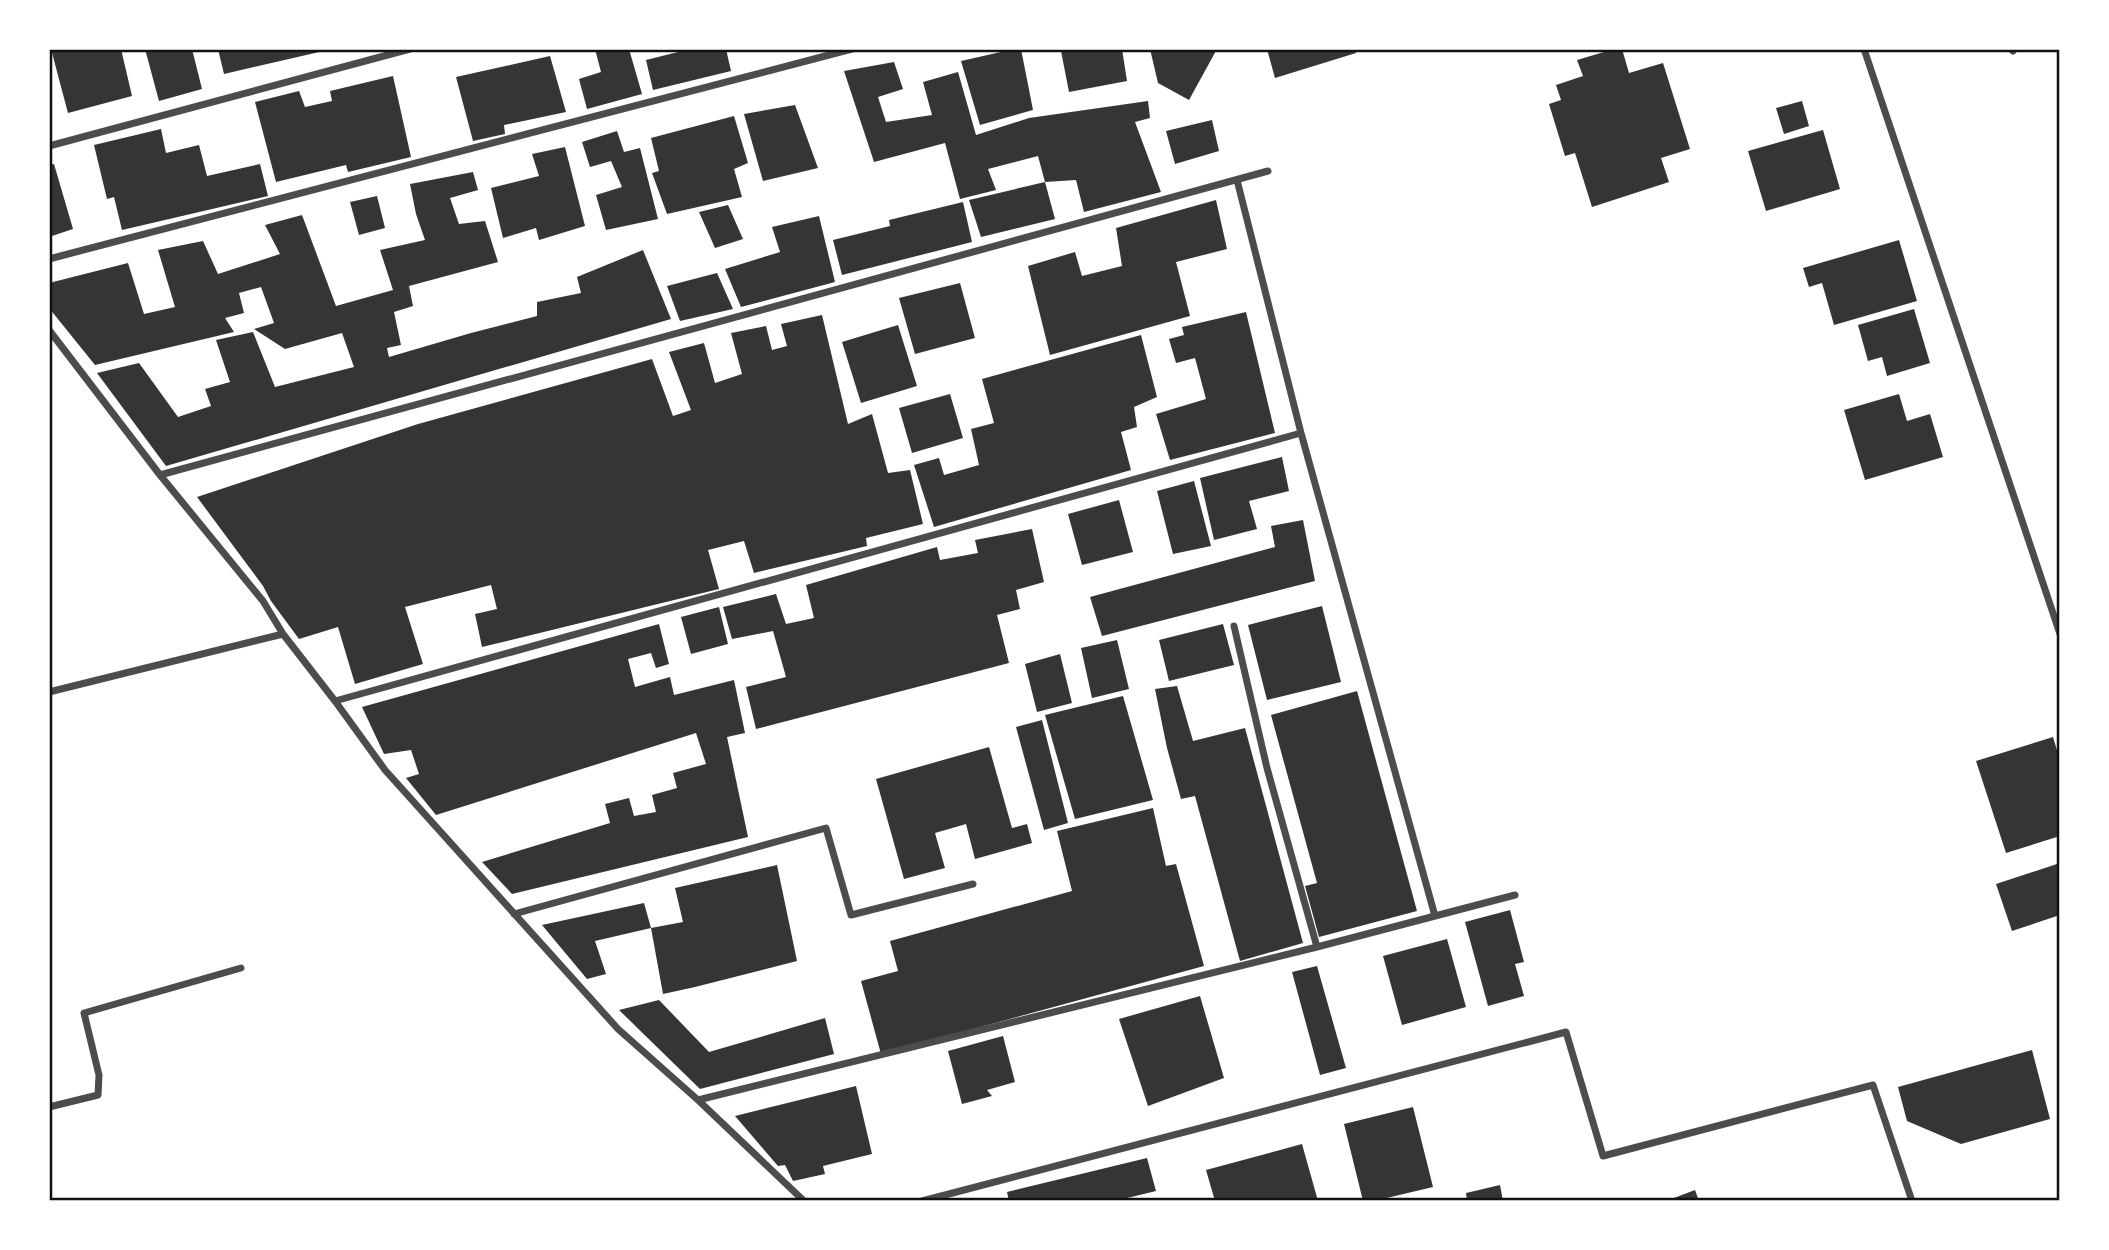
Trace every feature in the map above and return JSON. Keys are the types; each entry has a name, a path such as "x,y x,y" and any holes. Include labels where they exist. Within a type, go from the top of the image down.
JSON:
{"street":[{"path":"49,146 410,49"},
{"path":"49,259 852,49"},
{"path":"1864,49 2060,634"},
{"path":"160,475 1268,171"},
{"path":"1237,180 1301,433 1435,916"},
{"path":"49,330 160,475 263,601 283,634 385,771 618,1028 804,1201"},
{"path":"335,701 1301,433"},
{"path":"1234,626 1267,768 1317,947"},
{"path":"49,692 283,634"},
{"path":"514,914 826,828 850,915 973,884"},
{"path":"698,1100 1317,947 1515,895"},
{"path":"49,1107 98,1095 99,1075 84,1013 241,968"},
{"path":"922,1201 1566,1032 1604,1156 1874,1085 1912,1201"}],"building":[{"path":"51,49 121,49 132,96 68,113"},
{"path":"145,49 192,49 202,89 159,101"},
{"path":"218,49 328,49 328,50 224,74"},
{"path":"595,49 629,49 642,94 587,109 579,79 601,72"},
{"path":"690,49 726,49 731,71 653,90 646,60"},
{"path":"1021,49 1033,110 980,125 961,61"},
{"path":"1122,49 1127,81 1069,92 1061,51"},
{"path":"1150,49 1217,49 1189,100 1158,83"},
{"path":"1267,49 1355,49 1356,53 1275,78"},
{"path":"1622,49 1629,73 1663,63 1690,149 1661,158 1669,182 1592,207 1575,153 1565,156 1549,104 1561,100 1556,85 1583,76 1577,60"},
{"path":"550,56 566,112 504,125 505,134 473,141 456,77"},
{"path":"894,62 903,89 878,97 886,122 932,115 923,82 958,72 976,135 1029,118 1148,101 1150,118 1135,122 1161,192 1084,212 1076,180 1045,182 1038,156 988,169 996,190 960,199 945,143 874,162 844,71"},
{"path":"393,76 411,157 348,172 346,165 276,182 255,102 299,91 305,107 332,101 330,91"},
{"path":"1802,101 1809,126 1784,134 1776,108"},
{"path":"795,105 818,168 763,181 744,114"},
{"path":"734,116 748,163 734,169 742,197 667,214 652,173 659,171 651,138"},
{"path":"1212,120 1219,151 1175,164 1166,131"},
{"path":"161,129 166,153 199,145 207,176 260,164 268,196 122,230 114,197 107,199 94,145"},
{"path":"1823,130 1840,189 1766,211 1748,151"},
{"path":"617,131 624,152 640,148 658,219 606,230 596,195 622,187 611,161 590,167 582,142"},
{"path":"565,147 585,226 539,240 536,228 503,238 491,188 539,176 532,154"},
{"path":"54,164 73,229 49,237 49,165"},
{"path":"473,172 478,190 450,198 459,224 485,221 498,262 409,286 413,306 394,312 401,345 387,348 389,357 537,316 537,302 581,293 577,277 643,250 671,319 166,466 97,373 139,363 178,417 211,406 205,389 230,382 216,340 253,332 275,387 354,367 342,333 285,349 254,329 274,323 261,287 239,293 244,313 225,318 234,332 95,365 49,308 49,283 128,263 144,314 175,307 158,250 203,241 218,274 280,254 265,225 302,215 336,306 393,290 380,250 425,240 410,184"},
{"path":"1045,182 1055,219 981,237 969,200"},
{"path":"377,196 385,228 359,235 350,202"},
{"path":"1216,200 1227,249 1176,262 1190,316 1050,355 1028,266 1075,252 1082,276 1122,266 1116,228"},
{"path":"963,202 972,242 842,275 833,240 890,226 889,220"},
{"path":"728,205 743,239 715,248 699,212"},
{"path":"819,216 835,282 741,307 725,269 780,252 772,227"},
{"path":"1899,240 1917,301 1834,325 1822,283 1809,287 1803,268"},
{"path":"717,273 733,309 680,321 667,286"},
{"path":"960,283 975,338 915,354 899,298"},
{"path":"1914,309 1930,363 1887,376 1882,357 1868,361 1858,325"},
{"path":"1246,312 1275,433 1170,460 1156,414 1206,399 1195,358 1176,363 1169,339 1184,335 1182,327"},
{"path":"822,315 848,424 872,414 888,473 910,470 923,524 866,538 867,546 754,573 744,541 708,550 719,589 482,647 475,614 497,609 491,585 405,607 423,664 355,684 338,627 299,639 197,497 418,424 652,359 673,416 691,410 669,352 704,343 715,383 742,374 731,333 766,326 772,350 787,346 781,324"},
{"path":"898,325 917,386 861,403 842,342"},
{"path":"1141,335 1157,397 1134,407 1137,427 1121,432 1131,470 934,527 914,465 939,458 944,475 979,465 971,429 994,423 982,379"},
{"path":"950,394 963,438 912,453 899,408"},
{"path":"1899,394 1907,421 1930,414 1943,457 1865,480 1844,410"},
{"path":"1282,457 1289,491 1249,501 1257,529 1214,540 1200,478"},
{"path":"1194,481 1211,546 1173,554 1157,491"},
{"path":"1119,500 1133,552 1082,565 1068,514"},
{"path":"1303,520 1315,581 1102,636 1090,597 1275,547 1271,526"},
{"path":"1032,529 1044,582 1016,590 1020,609 997,615 1009,663 756,729 746,687 786,677 773,631 732,639 723,607 776,594 786,624 814,618 806,585 937,547 940,560 978,553 975,540"},
{"path":"1322,606 1341,682 1267,700 1248,625"},
{"path":"719,607 728,644 691,654 681,617"},
{"path":"659,624 669,664 656,668 651,653 628,659 635,687 670,677 674,695 734,680 745,733 727,737 748,837 512,894 482,862 610,823 605,804 629,798 634,816 656,812 652,795 677,788 673,773 706,764 696,733 436,815 406,778 419,774 411,750 384,754 362,707"},
{"path":"1223,624 1234,665 1169,681 1159,640"},
{"path":"1117,640 1129,689 1092,698 1081,648"},
{"path":"1060,654 1072,703 1037,712 1025,664"},
{"path":"1177,686 1193,741 1245,728 1303,943 1240,961 1195,796 1181,799 1167,748 1155,689"},
{"path":"1357,691 1417,911 1319,937 1305,886 1317,883 1271,715"},
{"path":"1123,696 1153,800 1075,819 1045,715"},
{"path":"1042,720 1068,823 1044,830 1016,727"},
{"path":"2053,737 2060,760 2060,836 2006,853 1976,761"},
{"path":"989,747 1012,828 1027,824 1032,843 975,859 966,824 935,833 945,868 904,879 876,779"},
{"path":"1153,808 1166,866 1176,864 1204,966 881,1054 861,981 898,971 890,941 1072,891 1057,831"},
{"path":"2060,863 2060,915 2012,931 1996,884"},
{"path":"777,865 797,961 663,994 651,928 683,922 675,888"},
{"path":"644,903 651,928 595,941 606,974 587,979 542,925"},
{"path":"1510,910 1524,962 1515,964 1524,996 1488,1006 1465,922"},
{"path":"1447,939 1466,1007 1402,1025 1383,956"},
{"path":"1317,966 1346,1068 1320,1075 1292,972"},
{"path":"1200,996 1224,1078 1148,1106 1119,1019"},
{"path":"659,1000 709,1052 825,1018 834,1054 700,1089 619,1010"},
{"path":"1003,1036 1015,1082 987,1090 992,1096 962,1104 948,1051"},
{"path":"2032,1050 2050,1119 1961,1144 1907,1121 1898,1087"},
{"path":"856,1086 872,1154 823,1166 825,1174 793,1181 785,1165 778,1166 735,1116"},
{"path":"1413,1107 1433,1187 1374,1201 1363,1201 1344,1124"},
{"path":"1302,1144 1318,1201 1215,1201 1206,1170"},
{"path":"1147,1158 1156,1191 1115,1201 1009,1201 1007,1192"},
{"path":"1500,1185 1503,1201 1467,1201 1466,1193"},
{"path":"1695,1190 1699,1201 1666,1201"}]}
